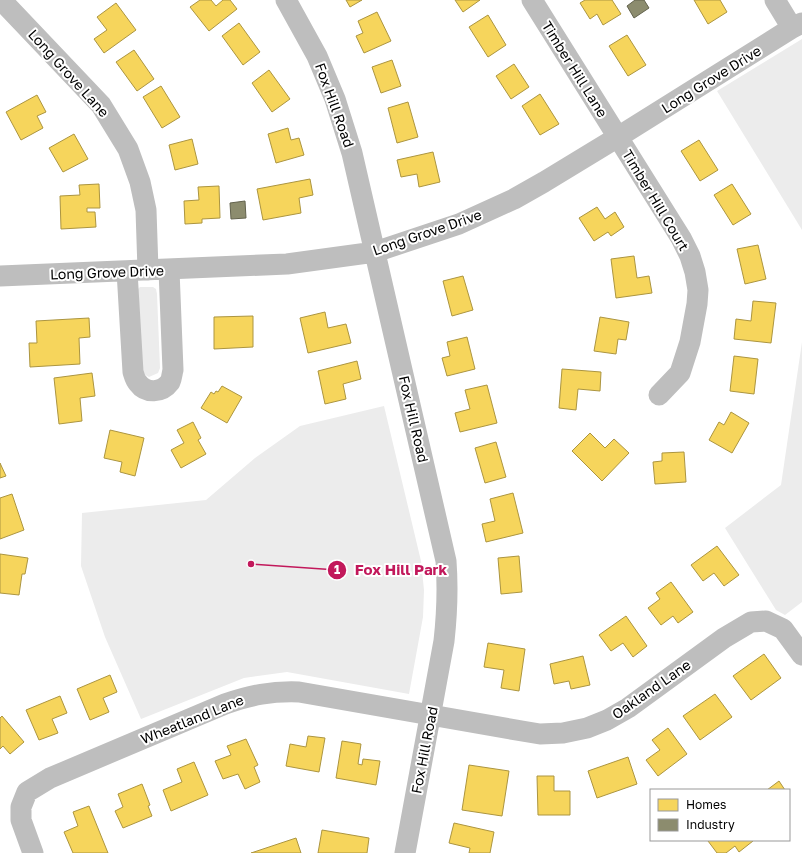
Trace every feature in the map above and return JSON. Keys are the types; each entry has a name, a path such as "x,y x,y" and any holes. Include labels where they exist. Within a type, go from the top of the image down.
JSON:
{"street":[{"name":"Long Grove Lane","path":"0,0 101,105 128,149 140,182 146,210 158,270 173,370 170,381 167,385 154,391 144,389 137,382 133,372 127,271"},
{"name":"Fox Hill Road","path":"286,0 317,56 335,99 352,153 446,561 448,587 447,621 405,853"},
{"name":"Timber Hill Lane","path":"532,0 618,137"},
{"path":"775,0 797,25"},
{"name":"Long Grove Drive","path":"0,276 287,264 375,252 429,235 485,213 544,182 797,25"},
{"name":"Timber Hill Court","path":"618,137 681,238 690,256 695,272 698,290 697,304 688,350 680,373 659,395"},
{"name":"Oakland Lane","path":"431,715 540,734 562,733 587,728 607,720 628,708 724,638 751,622 766,622 783,629 802,655"},
{"name":"Wheatland Lane","path":"33,853 20,820 21,807 27,792 50,778 244,697 278,691 299,692 431,715"}],"shaded area":[{"path":"802,39 802,230 717,91"},
{"path":"140,287 153,287 156,289 157,294 160,368 158,373 149,377 142,373 138,289"},
{"path":"802,342 802,602 785,615 776,610 725,528 781,485"},
{"path":"384,406 421,561 424,590 423,617 409,694 287,672 244,678 141,719 105,637 81,566 82,513 206,500 255,458 300,426"}],"building: Homes":[{"path":"200,0 211,0 216,6 223,0 230,0 237,9 209,31 190,7"},
{"path":"346,0 362,0 350,7"},
{"path":"455,0 480,0 463,12"},
{"path":"585,0 612,0 621,14 603,25 597,14 590,19 580,3"},
{"path":"694,0 720,0 727,12 708,24"},
{"path":"116,3 136,30 104,53 94,39 107,30 97,17"},
{"path":"377,12 391,41 364,53 356,36 363,33 358,21"},
{"path":"488,15 506,45 488,57 469,27"},
{"path":"239,23 260,52 243,65 222,36"},
{"path":"627,35 646,65 628,76 609,46"},
{"path":"134,50 154,79 137,91 116,62"},
{"path":"392,60 401,86 381,93 372,67"},
{"path":"514,64 529,87 511,99 496,76"},
{"path":"269,70 290,99 272,112 252,83"},
{"path":"161,86 180,117 162,128 143,97"},
{"path":"540,94 559,124 540,135 522,106"},
{"path":"37,95 46,112 37,116 43,128 21,140 6,112"},
{"path":"408,102 418,137 397,143 388,108"},
{"path":"288,128 291,140 299,138 304,155 276,163 268,134"},
{"path":"74,134 88,159 63,172 49,148"},
{"path":"192,139 198,164 175,170 169,145"},
{"path":"699,140 718,170 700,181 681,151"},
{"path":"433,152 440,182 419,187 417,174 401,177 397,160"},
{"path":"310,179 313,195 299,198 301,213 263,220 257,189"},
{"path":"99,184 100,208 87,208 87,212 95,212 96,227 61,229 60,196 80,195 79,185"},
{"path":"732,184 751,214 733,225 714,195"},
{"path":"219,186 220,218 202,219 202,223 185,224 184,201 199,200 198,187"},
{"path":"597,207 605,219 615,212 624,227 611,236 608,232 594,241 579,218"},
{"path":"758,245 766,279 745,284 737,249"},
{"path":"634,256 637,278 649,276 652,293 616,298 611,259"},
{"path":"463,276 473,310 452,316 443,281"},
{"path":"753,301 776,303 771,343 734,339 736,319 751,321"},
{"path":"325,312 328,328 346,324 351,343 308,353 300,318"},
{"path":"253,316 253,347 214,349 214,317"},
{"path":"600,317 629,322 626,340 618,339 616,354 594,351"},
{"path":"89,318 90,337 79,338 80,364 30,367 29,343 37,343 36,321"},
{"path":"467,337 475,369 447,376 442,358 450,356 447,342"},
{"path":"734,356 758,359 754,394 730,391"},
{"path":"357,361 361,379 343,384 346,399 325,404 318,371"},
{"path":"562,369 601,372 600,391 578,389 576,410 559,408"},
{"path":"92,373 95,396 80,398 82,421 59,424 54,378"},
{"path":"487,385 497,423 460,432 455,413 470,409 465,390"},
{"path":"222,386 242,397 227,423 201,408 211,392 214,394 216,391 218,392"},
{"path":"731,412 749,423 732,453 709,440 719,422 724,425"},
{"path":"193,422 201,438 198,440 206,454 181,468 171,450 184,443 177,430"},
{"path":"110,430 144,438 135,476 120,472 122,462 104,458"},
{"path":"590,433 605,448 614,439 629,453 602,481 572,451"},
{"path":"496,442 506,477 485,483 475,448"},
{"path":"684,452 686,482 655,484 653,462 662,461 662,453"},
{"path":"0,463 6,476 0,478"},
{"path":"513,493 523,533 486,542 482,524 495,521 490,499"},
{"path":"12,494 24,530 0,539 0,498"},
{"path":"717,546 739,575 724,586 714,573 703,581 691,565"},
{"path":"0,554 28,558 25,574 22,574 19,595 0,593"},
{"path":"519,556 522,592 501,594 498,558"},
{"path":"671,582 693,612 678,623 673,616 661,625 648,608 660,599 656,593"},
{"path":"626,616 647,646 633,657 623,643 611,651 599,635"},
{"path":"488,643 525,649 519,691 501,688 504,670 484,667"},
{"path":"764,654 781,678 751,700 733,676"},
{"path":"583,656 590,685 571,689 569,681 554,684 550,664"},
{"path":"110,675 117,692 103,698 109,712 90,720 77,689"},
{"path":"715,694 732,717 700,740 683,716"},
{"path":"60,696 67,713 52,719 58,733 39,740 26,710"},
{"path":"2,716 24,742 10,754 3,746 0,749 0,718"},
{"path":"668,728 687,754 658,776 646,760 660,750 652,740"},
{"path":"308,736 325,738 319,772 286,766 290,744 306,747"},
{"path":"246,739 258,765 254,767 260,782 245,789 238,774 223,779 215,761 231,755 227,746"},
{"path":"342,741 361,744 358,764 362,765 363,759 380,761 376,785 336,778"},
{"path":"628,757 637,784 597,798 588,771"},
{"path":"194,762 208,795 171,811 163,790 182,782 177,769"},
{"path":"469,765 509,771 502,816 462,810"},
{"path":"537,776 554,776 554,791 570,791 570,815 538,815"},
{"path":"779,781 784,789 768,789"},
{"path":"142,784 150,805 148,806 152,816 123,828 115,811 123,807 118,794"},
{"path":"89,806 108,853 73,853 64,832 78,826 73,812"},
{"path":"454,823 494,832 490,853 469,853 470,848 449,843"},
{"path":"322,830 369,838 367,853 318,853"},
{"path":"296,838 301,853 251,853"},
{"path":"708,841 753,841 739,852 735,846 726,853 717,853"}],"building: Industry":[{"path":"635,0 644,0 649,8 634,18 627,6"},
{"path":"245,201 246,218 231,219 230,203"}],"place":[{"name":"Fox Hill Park","path":"251,564"}]}
